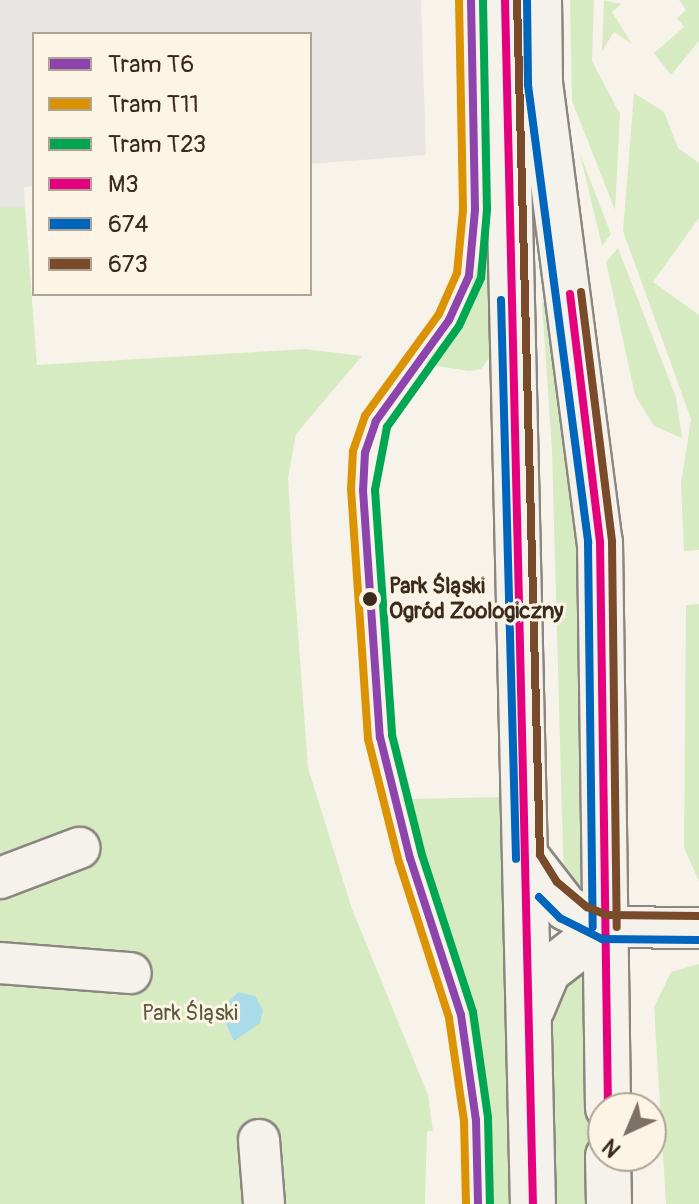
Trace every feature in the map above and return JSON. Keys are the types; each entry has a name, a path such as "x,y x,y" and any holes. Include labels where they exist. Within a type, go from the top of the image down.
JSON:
{"main road":[{"path":"505,0 528,859 533,1204"},
{"path":"539,0 540,83 600,542 608,1092"},
{"path":"528,859 566,908 605,927"},
{"path":"530,1016 548,971 605,927"},
{"path":"608,1172 609,1204"}],"street":[{"path":"0,878 79,848"},
{"path":"605,927 699,928"},
{"path":"0,963 131,973"},
{"path":"259,1140 264,1204"}],"shaded area":[{"path":"0,0 421,0 426,155 312,164 312,32 32,32 32,186 24,187 25,207 0,207"}],"green space":[{"path":"479,0 487,0 493,353 481,369 469,371 425,364 462,316 483,248"},
{"path":"570,0 594,0 592,61 620,114 615,210 572,101"},
{"path":"604,0 621,4 612,12 632,44 614,32 602,51"},
{"path":"679,0 699,0 699,41 671,75 654,53 684,27 677,18 686,10"},
{"path":"634,93 664,112 678,148 699,163 699,218 653,282 699,315 699,550 684,551 681,484 691,419 623,231"},
{"path":"580,154 611,234 602,246"},
{"name":"Park Śląski","path":"0,207 25,207 37,365 305,349 362,356 296,434 288,478 308,768 352,909 428,1095 433,1131 427,1131 425,1204 0,1204"},
{"path":"618,248 676,397 682,438 654,426 635,395 606,262"},
{"path":"547,298 577,486 584,883 575,890 565,881 563,853 552,451 542,303"},
{"path":"699,604 699,881 684,848 686,605"},
{"path":"507,797 513,1204 487,1204 485,1118 461,971 402,799"},
{"path":"699,964 699,1204 666,1204 667,1092 659,1092 654,1007 671,972"},
{"path":"578,970 585,976 589,1204 552,1204 550,1021 555,990"}],"water":[{"path":"238,992 255,996 263,1010 260,1023 234,1041 220,1011"}],"tram line":[{"name":"T11","path":"459,0 463,210 457,273 439,314 365,416 353,451 351,489 368,739 399,862 449,1018 464,1121 466,1204"},
{"name":"T6","path":"471,0 475,210 469,276 449,320 376,421 365,453 363,490 380,737 410,858 461,1015 476,1120 478,1204"},
{"name":"T23","path":"483,0 487,210 481,278 459,326 387,427 375,490 392,735 422,855 473,1012 488,1118 490,1204"}],"transit line":[{"name":"M3","path":"505,0 533,1204"},
{"name":"673","path":"517,0 540,855 557,882 587,907 607,915 699,916"},
{"name":"674","path":"527,0 528,85 588,543 593,927"},
{"name":"673","path":"581,292 612,542 617,927"},
{"name":"M3","path":"570,294 600,542 608,1092"},
{"name":"674","path":"501,300 516,859"},
{"name":"674","path":"539,897 560,918 602,939 699,940"}],"place":[{"name":"Park Śląski Ogród Zoologiczny","path":"370,599"}]}
